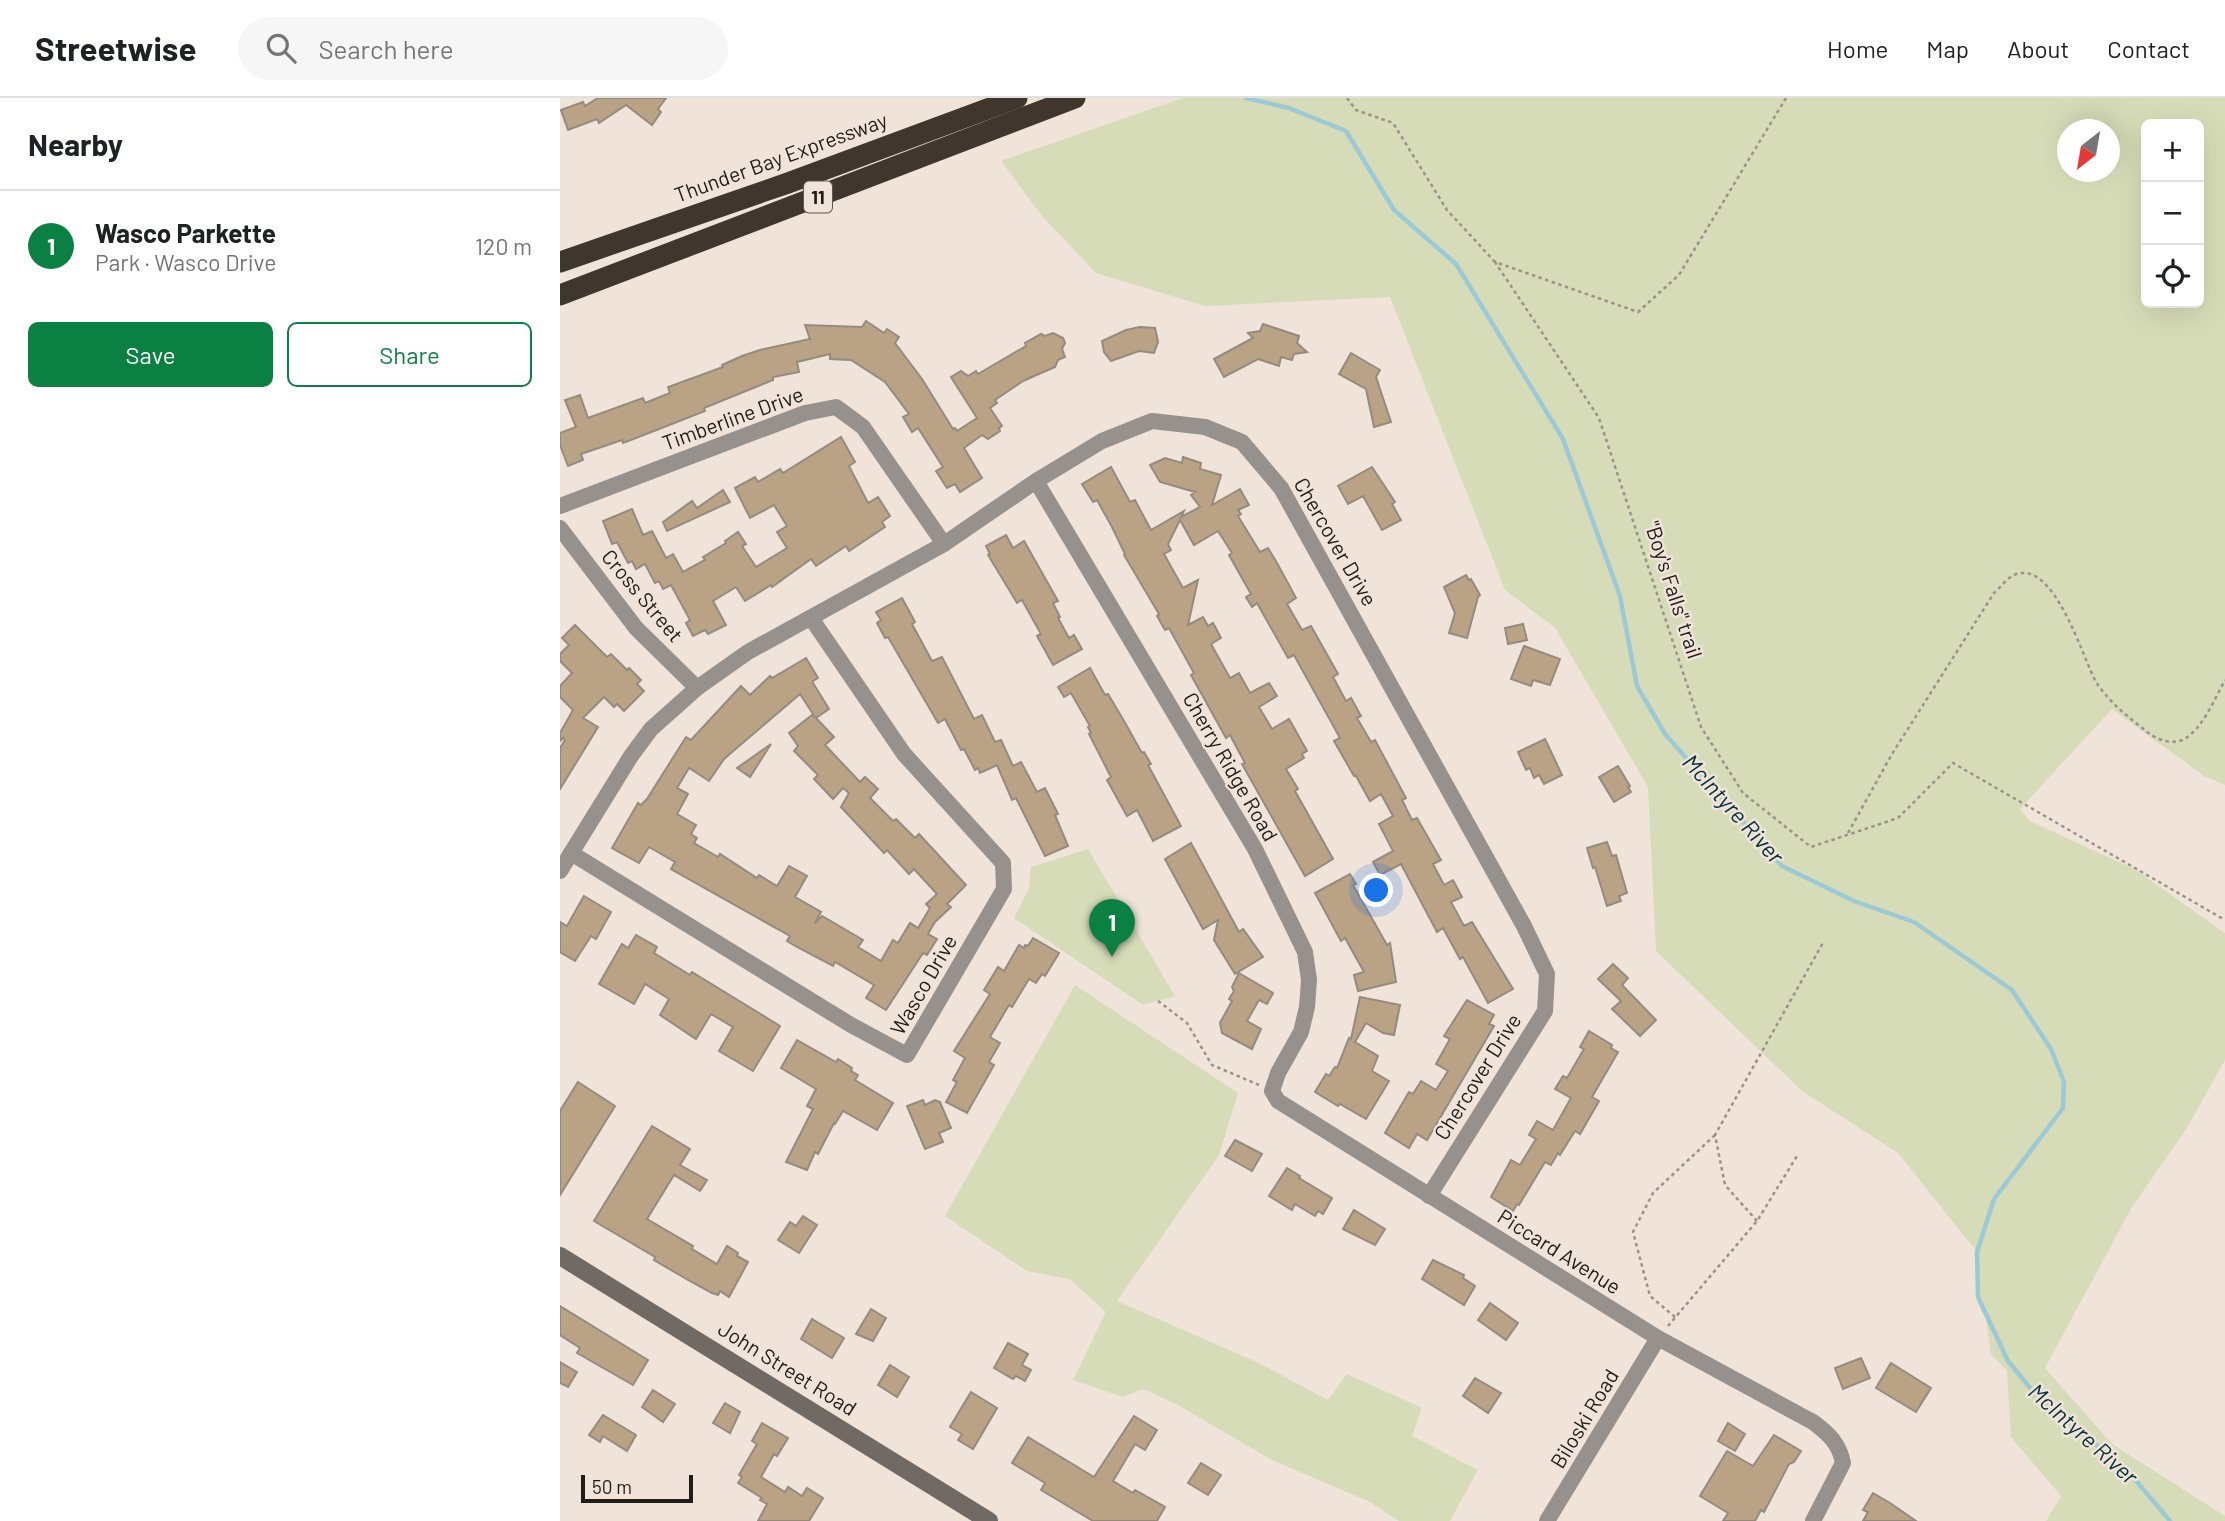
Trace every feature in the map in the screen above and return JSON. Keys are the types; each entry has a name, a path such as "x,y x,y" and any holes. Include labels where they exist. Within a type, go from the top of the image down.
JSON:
{"highway":[{"name":"Thunder Bay Expressway","path":"560,262 788,183 1017,98"},
{"name":"11","path":"560,295 1075,98"}],"main road":[{"name":"John Street Road","path":"560,1256 989,1521"}],"street":[{"name":"Timberline Drive","path":"560,506 805,413 836,407 863,428 944,544"},
{"name":"Chercover Drive","path":"560,872 631,755 651,729 697,688 748,652 944,544 1036,481 1102,441 1152,421 1205,427 1242,442 1281,488 1548,974 1545,1011 1429,1196"},
{"name":"Cherry Ridge Road","path":"1036,481 1255,849 1305,952 1309,980 1307,1007 1301,1032 1278,1073 1272,1091"},
{"name":"Cross Street","path":"560,528 636,628 697,688"},
{"name":"Wasco Drive","path":"571,853 851,1025 907,1055 1004,888 1003,863 904,754 811,618"},
{"name":"Piccard Avenue","path":"1272,1091 1278,1101 1658,1338 1813,1422 1832,1436 1840,1448 1843,1463 1813,1521"},
{"name":"Biloski Road","path":"1547,1521 1658,1338"}],"path":[{"path":"1347,98 1356,110 1393,123 1447,210 1495,262 1638,312 1679,275 1786,98"},
{"name":"\"Boy's Falls\" trail","path":"1495,262 1599,418 1701,727 1743,793 1811,847 1898,818 1953,763 2225,920"},
{"path":"1847,835 1892,754 1994,593 2014,575 2023,573 2041,579 2051,589 2072,626 2096,682 2114,705 2150,735 2167,742 2184,740 2196,729 2225,680"},
{"path":"1675,1317 1650,1296 1633,1232 1653,1194 1715,1135 1824,941"},
{"path":"1158,1001 1187,1023 1212,1065 1272,1091"},
{"path":"1715,1135 1724,1185 1757,1221"},
{"path":"1658,1338 1757,1221 1797,1156"}],"green space":[{"path":"1183,98 2225,98 2225,785 2204,776 2112,709 2020,809 2030,821 2136,870 2225,933 2225,1060 2187,1128 2132,1207 2045,1368 2112,1444 2225,1516 2225,1521 2046,1521 2061,1496 2011,1437 2007,1371 1991,1354 1985,1313 1978,1297 1977,1252 1898,1153 1802,1091 1656,951 1648,787 1555,628 1505,590 1390,297 1205,306 1096,273 1042,216 1001,161"},
{"path":"1088,849 1175,996 1143,1005 1014,918 1029,888 1031,867"},
{"path":"1075,985 1238,1093 1219,1155 1117,1301 1259,1363 1328,1400 1347,1374 1422,1408 1412,1436 1478,1470 1450,1521 1399,1521 1370,1502 1272,1460 1176,1404 1143,1389 1123,1397 1073,1380 1106,1312 1069,1279 1027,1271 945,1216"}],"building":[{"path":"598,98 666,98 652,125 626,105 599,123 597,119 568,130 561,110 583,102 585,106"},
{"path":"866,321 884,333 887,329 899,337 895,343 922,379 953,429 957,431 977,418 951,377 961,371 968,376 976,371 978,374 1041,334 1045,336 1053,333 1063,338 1065,343 1062,349 1065,357 1058,360 1055,367 1023,381 995,400 997,403 990,408 1002,426 1000,431 988,439 982,435 964,448 982,478 960,492 955,484 947,488 936,471 943,467 918,428 912,432 903,417 909,414 885,382 851,360 830,359 830,354 797,362 799,372 773,377 773,380 704,408 705,411 623,443 622,440 581,454 583,460 568,466 560,445 560,433 576,427 565,400 580,395 588,418 643,398 645,403 670,393 668,387 723,367 722,365 742,356 810,339 805,325 862,327"},
{"path":"1263,324 1299,336 1297,343 1307,352 1294,354 1292,360 1281,357 1279,366 1258,359 1224,377 1214,359 1253,338 1248,333 1260,331"},
{"path":"1140,327 1155,328 1158,342 1154,353 1139,351 1111,361 1104,352 1102,341"},
{"path":"1351,353 1380,370 1376,377 1391,422 1374,427 1366,389 1339,374"},
{"path":"841,437 855,462 849,466 868,503 878,497 890,516 882,522 885,527 849,551 846,546 816,566 811,559 772,587 771,585 745,601 736,587 713,601 726,625 708,634 705,630 693,636 686,623 690,620 671,585 663,589 659,581 655,583 645,564 636,569 632,561 628,563 617,542 612,544 603,521 632,509 643,535 652,531 666,558 673,554 683,572 705,560 703,557 738,532 746,544 742,546 756,567 787,548 777,532 787,526 774,505 750,518 735,488 755,477 758,482 780,469 783,473"},
{"path":"1183,457 1201,463 1200,469 1221,475 1212,505 1240,489 1249,505 1238,510 1241,514 1238,516 1260,552 1268,548 1277,563 1296,598 1287,604 1302,630 1311,626 1338,674 1333,677 1346,701 1351,698 1361,716 1357,718 1371,742 1375,740 1406,798 1402,800 1412,820 1417,818 1441,860 1433,864 1444,885 1453,880 1462,897 1451,902 1464,926 1472,922 1513,989 1488,1003 1463,957 1460,959 1443,928 1437,932 1401,864 1380,875 1373,862 1393,851 1379,824 1393,816 1381,794 1370,801 1354,776 1334,741 1340,738 1294,655 1288,658 1257,603 1252,607 1246,597 1251,594 1229,555 1232,553 1218,531 1194,545 1180,520 1168,544 1171,550 1164,554 1183,588 1198,580 1188,625 1203,617 1208,626 1213,623 1221,638 1211,644 1230,678 1239,673 1250,693 1269,683 1277,696 1259,707 1272,729 1289,719 1307,751 1302,754 1304,758 1286,769 1298,789 1295,791 1333,859 1305,876 1242,764 1245,763 1230,735 1226,738 1169,628 1165,630 1157,616 1159,614 1124,555 1097,500 1093,502 1082,484 1111,467 1130,502 1135,500 1151,530 1184,511 1181,517 1200,507 1191,495 1195,492 1160,482 1150,465 1165,458 1182,463"},
{"path":"1372,467 1395,502 1392,504 1401,520 1382,530 1363,496 1348,504 1338,486"},
{"path":"723,490 730,502 667,531 663,522 692,501 697,508"},
{"path":"1006,535 1013,548 1024,541 1058,601 1053,603 1060,617 1058,618 1069,638 1074,635 1082,649 1053,665 1037,636 1041,634 1022,600 1017,603 988,555 990,554 986,546"},
{"path":"1466,575 1480,595 1467,638 1449,633 1455,613 1444,587"},
{"path":"902,598 915,622 912,624 932,661 942,657 974,719 982,715 995,742 1001,740 1013,766 1021,762 1037,792 1045,788 1058,814 1055,815 1068,846 1045,856 1016,798 1012,800 997,765 980,773 978,768 975,770 945,719 938,723 888,637 885,638 877,623 881,620 876,612"},
{"path":"1523,624 1527,640 1508,644 1505,628"},
{"path":"575,625 607,657 611,654 627,670 629,668 641,680 637,684 644,691 624,711 617,704 614,707 604,697 583,718 598,727 560,789 560,748 565,740 563,738 560,741 560,733 573,710 560,697 560,686 572,673 560,661 560,654 569,645 562,638"},
{"path":"1524,646 1560,659 1550,685 1533,680 1531,686 1511,679"},
{"path":"806,658 818,678 813,683 829,709 816,718 834,737 825,745 860,782 865,777 878,789 870,798 915,838 919,834 966,885 947,904 951,907 935,922 928,934 937,939 927,955 923,953 886,1010 866,998 874,985 835,962 833,966 787,941 790,936 671,869 675,862 649,847 639,863 612,848 638,803 641,805 647,799 686,737 691,740 741,686 750,695 770,676 772,678","holes":["800,694 815,717 812,715 789,733 798,746 794,751 818,775 814,779 833,799 843,788 849,793 841,807 884,853 887,850 909,874 914,869 937,894 926,904 930,908 918,928 910,923 898,943 893,940 881,961 858,947 863,940 822,916 815,923 821,912 795,897 807,876 789,866 777,886 759,875 757,878 720,854 718,857 694,843 697,838 691,834 696,825 677,814 688,794 677,788 689,768 709,781 724,759"]},
{"path":"1090,668 1151,764 1148,765 1181,826 1153,841 1137,810 1127,816 1107,780 1111,777 1089,734 1090,726 1071,693 1064,697 1058,687"},
{"path":"1545,739 1562,775 1544,784 1539,775 1534,778 1530,768 1526,770 1518,752"},
{"path":"771,744 750,777 737,768"},
{"path":"1618,766 1631,792 1614,802 1599,777"},
{"path":"1607,842 1612,856 1616,855 1627,893 1619,896 1621,901 1607,906 1587,848"},
{"path":"1191,843 1239,932 1243,929 1263,957 1235,974 1214,940 1218,920 1203,929 1165,859"},
{"path":"1350,874 1356,884 1353,885 1387,945 1390,943 1396,982 1358,991 1354,975 1364,972 1345,938 1341,941 1315,893"},
{"path":"584,896 611,912 596,939 591,936 575,961 560,952 560,922 567,926"},
{"path":"636,935 657,947 654,953 690,975 692,972 780,1026 753,1071 719,1051 733,1027 711,1014 696,1039 660,1015 669,999 645,984 634,1004 599,984 622,944 628,948"},
{"path":"1033,938 1059,953 1045,976 1042,974 1036,983 1029,979 990,1037 1000,1043 989,1062 994,1065 967,1113 946,1102 957,1082 953,1080 965,1058 954,1051 990,994 984,990 998,967 1004,971 1019,945 1024,948 1025,945 1028,946"},
{"path":"1613,964 1628,978 1622,985 1656,1020 1640,1036 1612,1009 1621,1001 1598,979"},
{"path":"1239,973 1273,993 1267,1004 1259,1000 1247,1021 1261,1029 1252,1049 1222,1033 1220,1023 1232,1001 1229,999 1234,991 1232,987"},
{"path":"1360,997 1400,1005 1394,1035 1383,1033 1366,1023 1355,1042 1378,1056 1372,1071 1389,1081 1366,1119 1315,1092 1326,1074 1329,1076 1335,1067 1337,1068 1349,1038 1351,1039"},
{"path":"1467,1000 1494,1015 1489,1024 1494,1026 1427,1140 1417,1134 1409,1148 1385,1133 1409,1092 1413,1094 1421,1081 1436,1090 1448,1071 1436,1064 1450,1039 1444,1036"},
{"path":"1589,1031 1612,1045 1611,1048 1618,1052 1592,1097 1599,1101 1580,1134 1575,1131 1551,1165 1545,1162 1513,1211 1491,1197 1511,1160 1520,1165 1536,1139 1529,1135 1537,1121 1553,1130 1571,1098 1555,1089 1563,1076 1567,1078 1584,1049 1580,1047"},
{"path":"797,1040 852,1068 851,1071 858,1075 855,1080 893,1103 877,1130 843,1111 818,1154 815,1152 807,1170 786,1162 813,1109 807,1106 816,1089 781,1068"},
{"path":"578,1082 615,1106 560,1195 560,1111"},
{"path":"923,1100 925,1105 935,1100 940,1102 951,1128 939,1133 943,1142 925,1149 907,1106"},
{"path":"652,1126 690,1149 680,1165 707,1180 700,1191 674,1175 647,1219 693,1246 692,1249 717,1264 727,1246 748,1262 729,1297 720,1291 718,1295 712,1293 688,1280 594,1221"},
{"path":"1235,1140 1262,1154 1252,1171 1225,1156"},
{"path":"1287,1168 1332,1198 1323,1214 1318,1211 1315,1216 1295,1204 1292,1210 1269,1196"},
{"path":"1354,1210 1385,1229 1375,1245 1343,1229"},
{"path":"803,1216 817,1225 799,1253 778,1240 790,1222 796,1226"},
{"path":"1433,1260 1464,1275 1463,1278 1475,1286 1464,1305 1422,1279"},
{"path":"1490,1303 1518,1323 1506,1340 1478,1320"},
{"path":"560,1306 648,1360 633,1385 577,1353 580,1348 560,1335"},
{"path":"871,1309 886,1318 873,1341 856,1334"},
{"path":"812,1319 844,1338 832,1358 801,1339"},
{"path":"1008,1343 1028,1354 1022,1365 1031,1370 1025,1381 1016,1376 1013,1379 994,1368"},
{"path":"1861,1358 1870,1378 1843,1389 1835,1368"},
{"path":"560,1362 577,1372 568,1387 560,1383"},
{"path":"1891,1363 1931,1388 1916,1412 1876,1388"},
{"path":"890,1365 909,1377 897,1397 878,1385"},
{"path":"1475,1378 1501,1393 1488,1413 1463,1396"},
{"path":"653,1390 675,1404 663,1422 642,1407"},
{"path":"971,1392 997,1408 973,1449 958,1440 962,1434 950,1427"},
{"path":"725,1403 740,1412 730,1433 713,1423"},
{"path":"603,1415 636,1435 627,1451 603,1436 600,1442 589,1435"},
{"path":"1134,1416 1157,1430 1145,1450 1135,1444 1113,1481 1165,1507 1157,1521 1093,1521 1041,1490 1045,1483 1012,1463 1028,1437 1094,1477"},
{"path":"762,1423 788,1438 777,1456 774,1454 761,1477 785,1492 788,1487 802,1496 807,1488 823,1498 809,1521 758,1521 767,1504 738,1483 742,1477 739,1475 757,1444 752,1441"},
{"path":"1728,1423 1745,1434 1735,1451 1718,1441"},
{"path":"1774,1435 1801,1451 1794,1462 1789,1464 1764,1512 1761,1510 1755,1521 1723,1521 1728,1513 1700,1496 1727,1451 1753,1466"},
{"path":"1201,1463 1221,1475 1208,1495 1188,1483"},
{"path":"1873,1493 1916,1521 1863,1521 1868,1512 1863,1510"}],"waterway":[{"name":"McIntyre River","path":"1246,98 1289,108 1346,131 1394,210 1456,264 1563,439 1620,596 1637,686 1665,734 1782,866 1854,901 1914,922 2012,990 2051,1049 2064,1082 2063,1108 1994,1199 1977,1252 1978,1297 2008,1361 2036,1395 2127,1470 2170,1521"}],"place":[{"name":"Wasco Parkette","path":"1112,957"}]}
